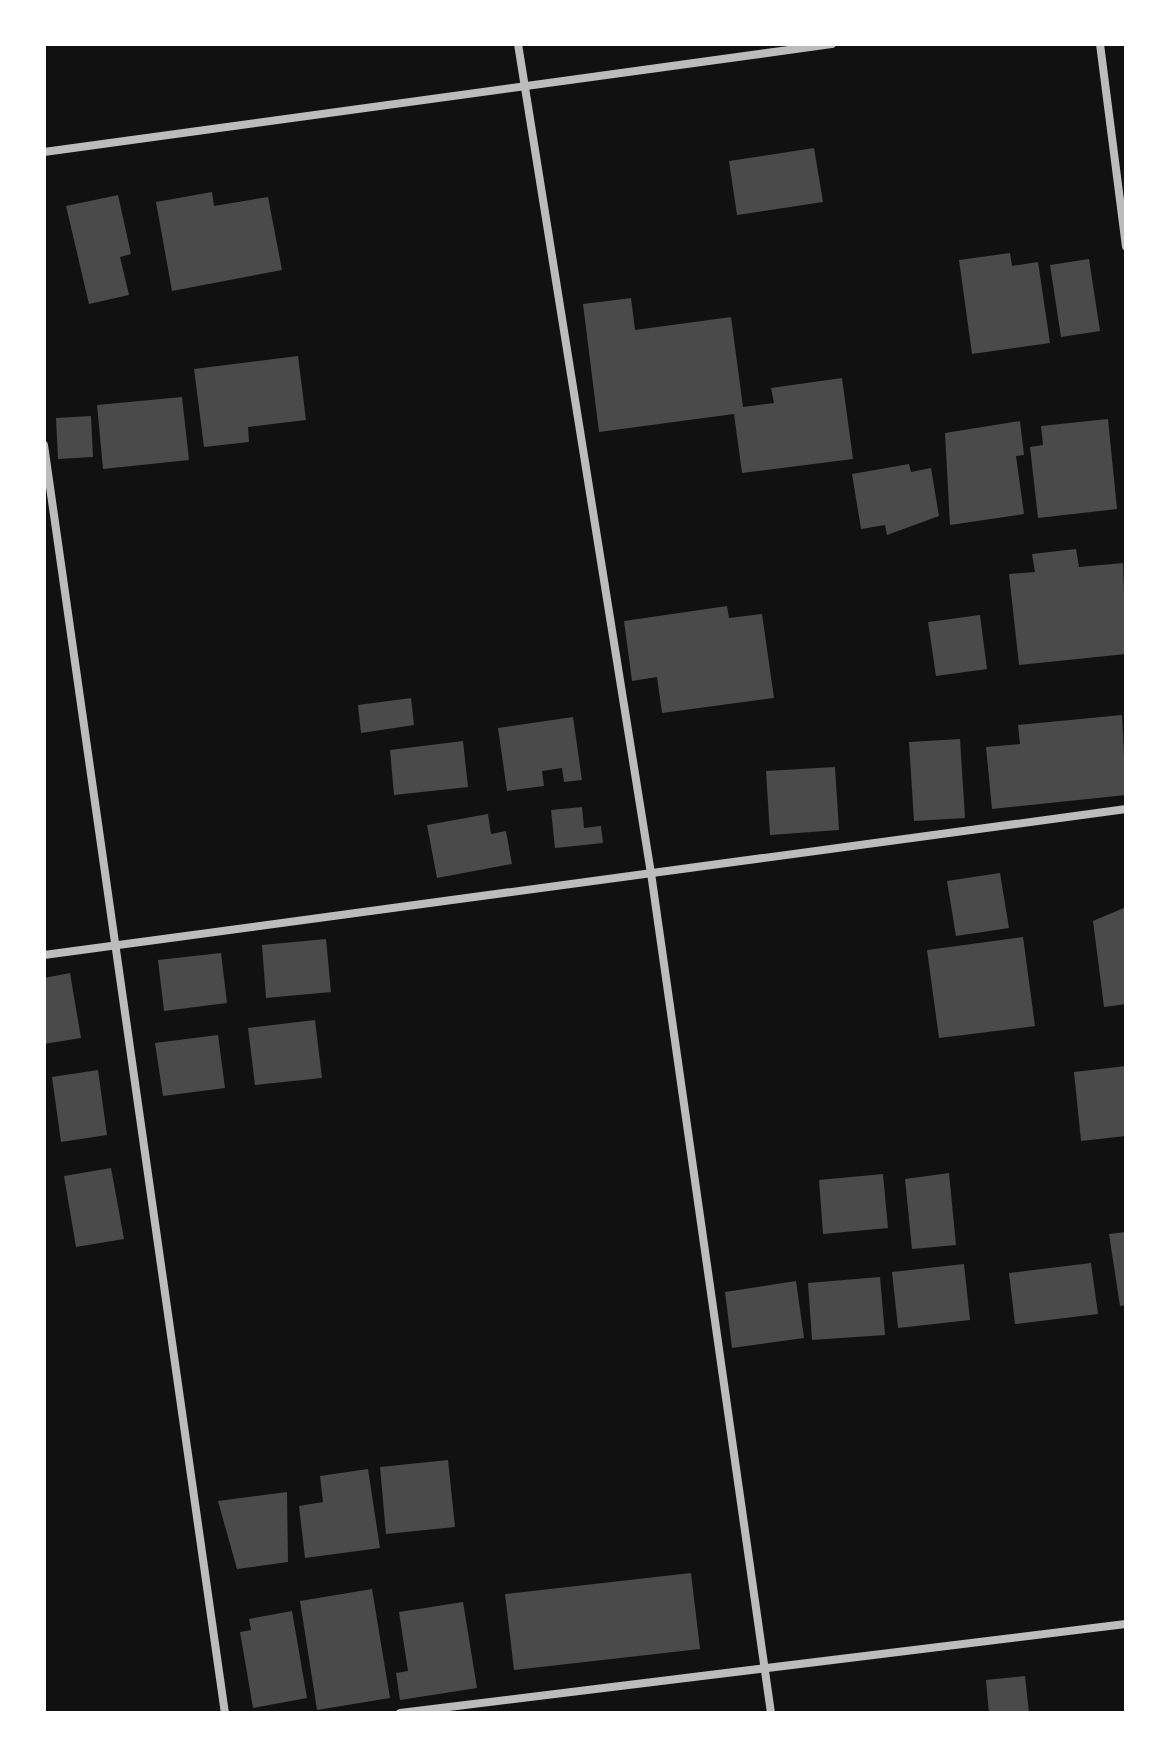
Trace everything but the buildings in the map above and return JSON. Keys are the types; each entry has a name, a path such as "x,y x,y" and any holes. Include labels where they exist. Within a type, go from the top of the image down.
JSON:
{"street":[{"path":"518,44 651,873 771,1713"},
{"path":"44,152 832,44"},
{"path":"1100,44 1126,246"},
{"path":"44,445 225,1713"},
{"path":"44,955 1126,809"},
{"path":"400,1713 1126,1624"}]}
